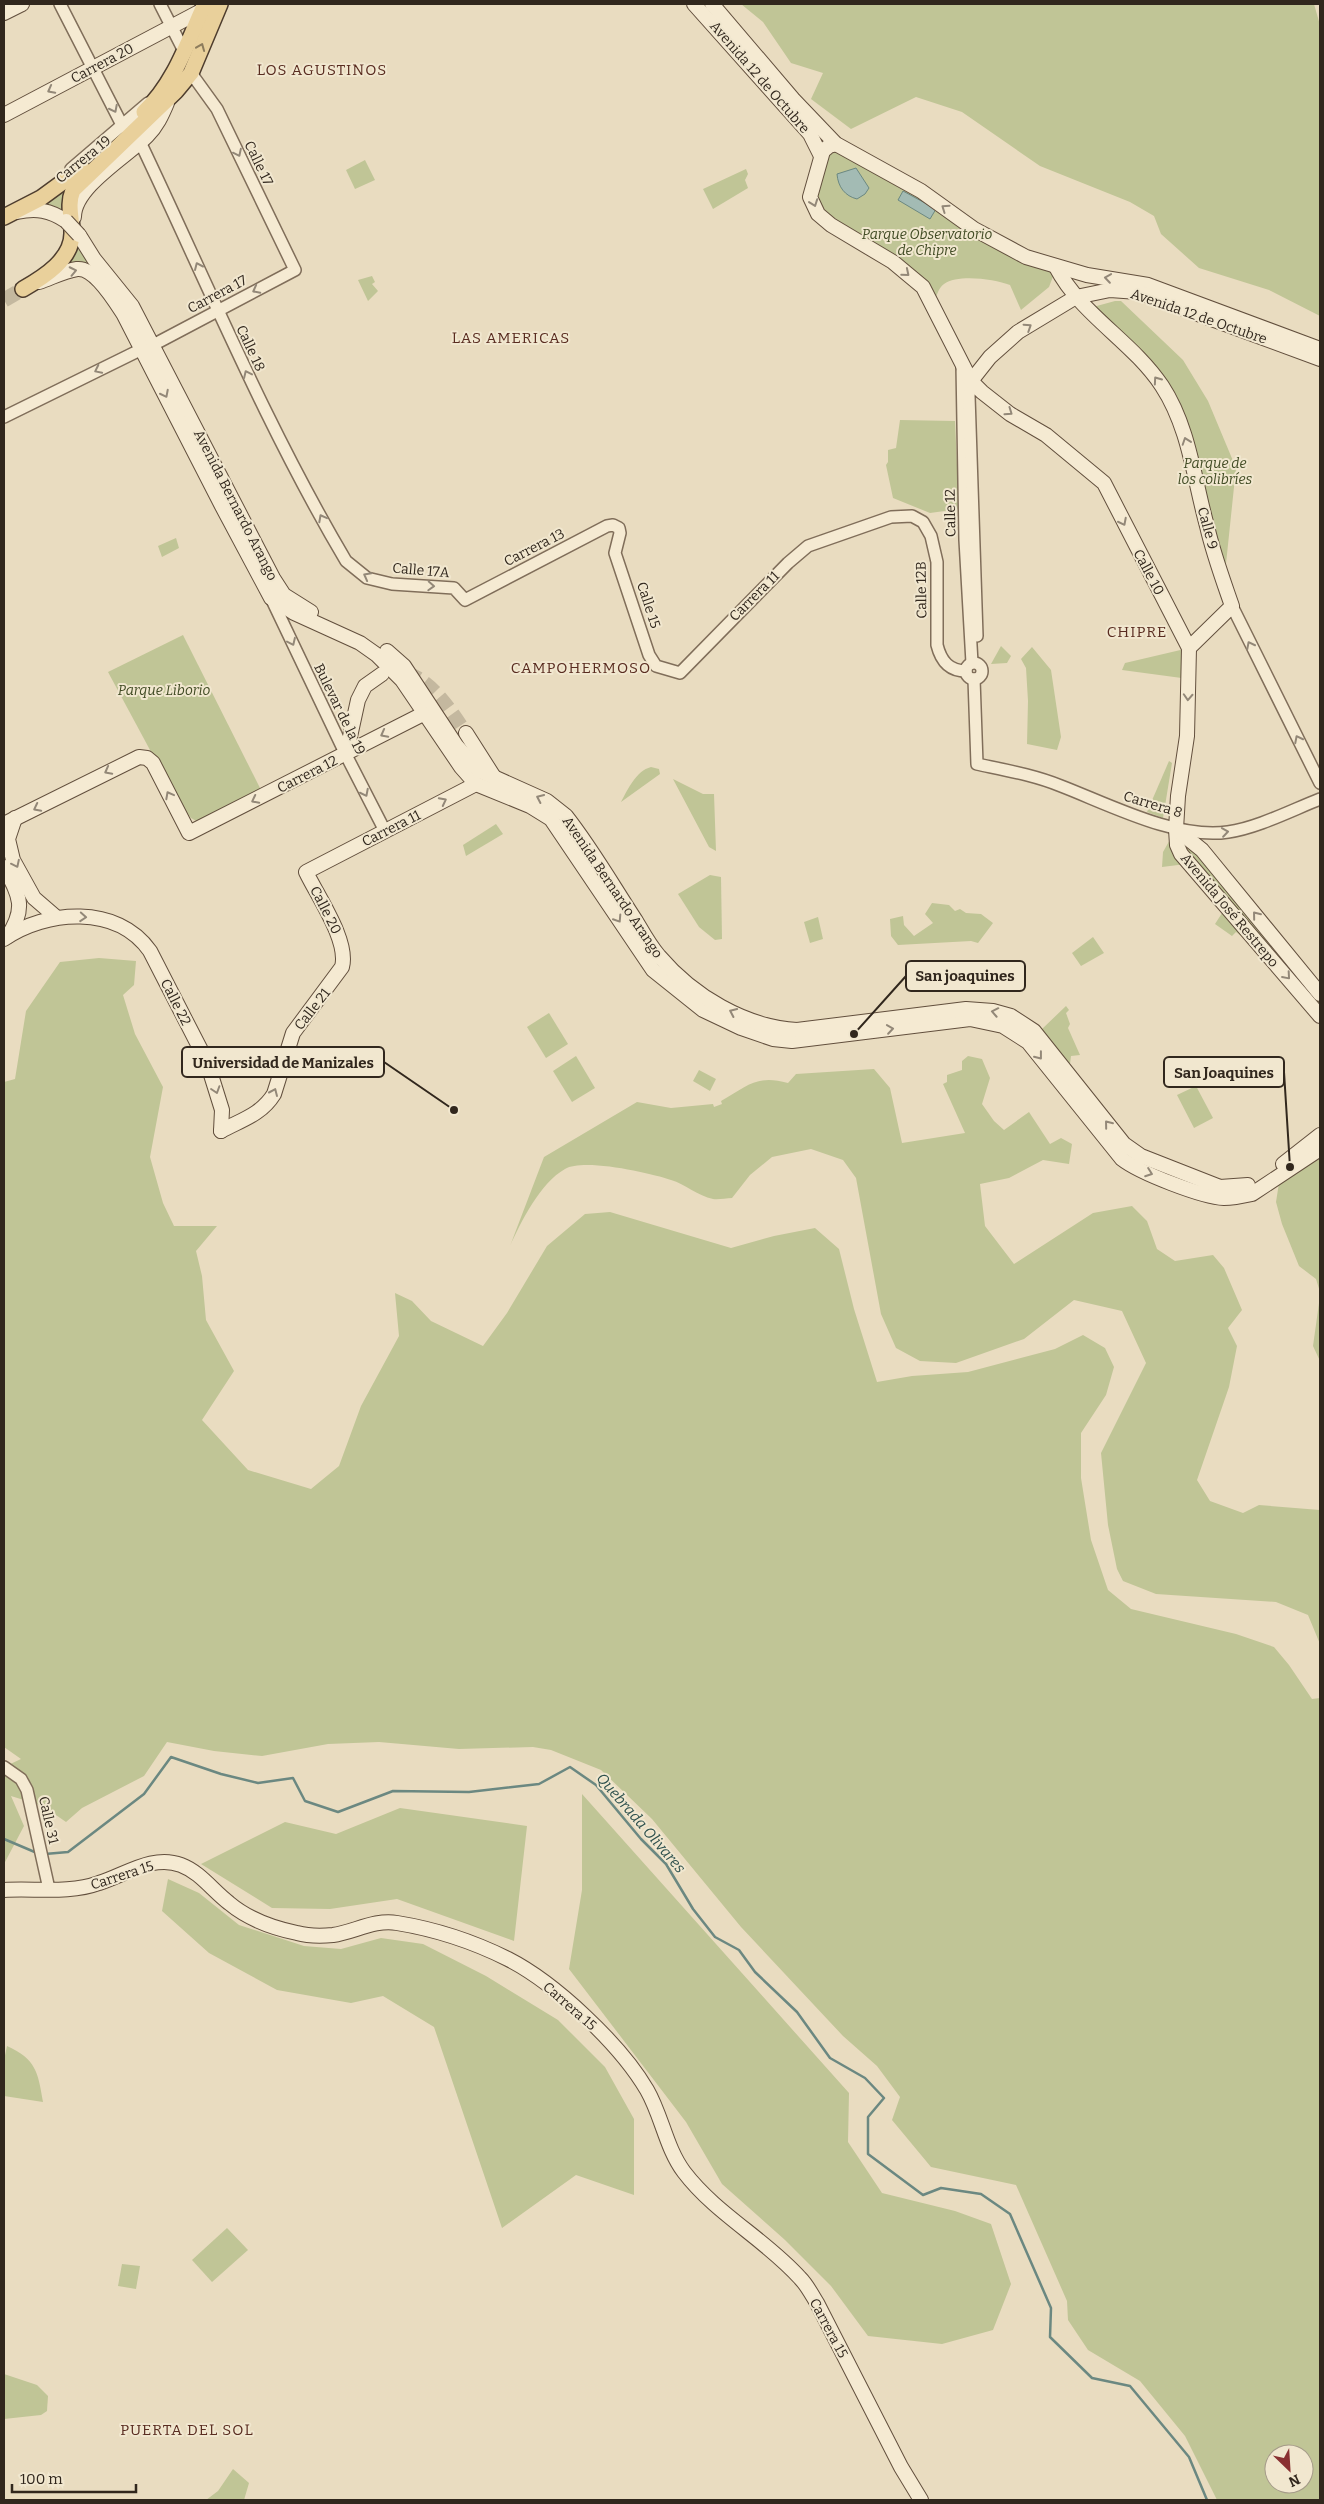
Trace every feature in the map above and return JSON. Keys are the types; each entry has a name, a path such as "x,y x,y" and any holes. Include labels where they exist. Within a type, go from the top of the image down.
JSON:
{"main road":[{"path":"4,14 22,4"},
{"path":"25,288 58,263 69,250 72,233 68,206 73,190 190,73 220,4"},
{"name":"Avenida 12 de Octubre","path":"694,4 810,134 821,156"},
{"name":"Avenida 12 de Octubre","path":"712,4 793,99 836,144 921,191 974,229 1026,256 1056,267 1087,275 1148,285 1320,349"},
{"path":"7,213 41,198 67,181 161,101 185,53 203,7"},
{"name":"Carrera 20","path":"4,115 203,7"},
{"name":"Carrera 19","path":"70,219 78,199 86,190 138,143 160,119 161,101"},
{"path":"836,144 825,148 821,156 810,197 818,214 831,226 893,262 923,287 971,381"},
{"name":"Avenida Bernardo Arango","path":"7,213 42,210 70,219 79,235 132,306 148,347 222,506 271,598 294,613 360,643 377,655 402,680 423,714 461,767 476,784 530,806 551,819 653,970 703,1010 741,1028 773,1039 792,1040 970,1019 1003,1026 1028,1042 1122,1159 1140,1170 1211,1196 1232,1197 1252,1194 1320,1150"},
{"path":"70,219 104,270"},
{"name":"Calle 9","path":"1056,267 1076,297 1148,367 1172,403 1188,449 1207,528 1232,606"},
{"name":"Avenida Bernardo Arango","path":"25,288 79,269 92,273 108,291 148,347 284,595 313,613 368,639 388,652 404,666 468,759 478,770 547,801 566,816 658,956 678,976 705,997 755,1022 779,1029 797,1030 966,1009 993,1011 1011,1016 1034,1031 1124,1144 1141,1156 1220,1187 1239,1188 1258,1181 1320,1135"},
{"name":"Avenida 12 de Octubre","path":"971,381 990,358 1018,332 1076,297 1110,290 1138,292 1320,360"},
{"path":"962,363 990,358"},
{"name":"Calle 10","path":"971,381 1010,414 1046,435 1104,483 1190,648 1187,736 1178,796 1176,829"},
{"path":"1190,648 1232,606"},
{"path":"346,755 358,700 365,686 382,674"},
{"name":"Carrera 12","path":"180,815 189,833 346,755 423,714"},
{"path":"466,733 495,777"},
{"path":"56,917 34,898 13,860 8,840 10,821 131,759 139,757 147,758 153,763 180,815 193,823 208,824"},
{"name":"Carrera 11","path":"306,872 476,784"},
{"name":"Avenida José Restrepo","path":"1176,829 1202,850 1320,994"},
{"name":"Avenida José Restrepo","path":"1176,829 1177,845 1181,854 1320,1016"},
{"path":"4,867 20,902 18,918 6,938"},
{"name":"Calle 20","path":"306,872 343,949"},
{"name":"Calle 22","path":"6,938 28,926 56,917 96,918 114,923 137,936 150,951 207,1062 222,1110 221,1131"},
{"name":"Calle 21","path":"221,1131 256,1114 274,1094 293,1033 340,972 343,961 343,949"},
{"path":"222,1110 238,1122"},
{"name":"Carrera 15","path":"4,1890 48,1885 88,1887 146,1864 170,1863 190,1870 230,1905 260,1922 279,1929 301,1934 332,1935 379,1923 394,1922 422,1928 491,1952 509,1960 546,1984 598,2029 634,2072 647,2090 665,2137 682,2170 699,2190 776,2254 802,2280 817,2303 901,2467 921,2500"}],"street":[{"path":"60,4 123,127"},
{"path":"160,4 185,53"},
{"name":"Calle 17","path":"190,73 216,109 295,270"},
{"name":"Carrera 19","path":"7,213 55,182 123,127 148,103 161,101"},
{"name":"Calle 18","path":"138,143 142,146 253,388 346,561"},
{"name":"Carrera 17","path":"4,417 148,347 295,270"},
{"name":"Calle 12","path":"962,363 965,540 977,764"},
{"name":"Calle 12","path":"971,381 969,396 978,653 972,669"},
{"name":"Calle 12B","path":"839,534 891,517 912,516 923,522 931,536 937,562 936,645 940,657 949,667 972,669"},
{"name":"Carrera 13","path":"464,600 607,526 615,525 619,528"},
{"name":"Calle 15","path":"619,528 620,532 615,553 649,655 656,666 680,673"},
{"name":"Carrera 11","path":"680,673 788,563 808,546 839,534"},
{"name":"Calle 17A","path":"346,561 367,578 392,584 454,588 464,600"},
{"name":"Bulevar de la 19","path":"271,598 346,755 385,831"},
{"name":"Calle 9","path":"1232,606 1320,783"},
{"name":"Carrera 8","path":"977,764 1060,786 1115,809 1176,829 1206,834 1229,832 1320,799"},
{"name":"Calle 31","path":"4,1767 21,1779 27,1790 48,1885"}],"green space":[{"path":"741,4 1314,4 1320,25 1320,316 1269,290 1199,268 1161,234 1154,216 1130,202 1040,166 962,112 916,97 851,129 811,99 823,73 791,63 763,22"},
{"name":"Parque Observatorio de Chipre","path":"836,144 1054,274 1049,287 1021,310 1010,285 986,279 958,279 942,286 933,305 874,243 866,245 831,225 810,197 820,162"},
{"path":"365,160 375,180 355,189 346,170"},
{"path":"746,169 748,174 745,180 748,188 713,209 703,189"},
{"path":"62,192 68,203 67,216 39,206"},
{"path":"76,240 104,273 55,268"},
{"path":"372,276 375,282 372,284 378,291 368,301 358,280"},
{"name":"Parque de los colibríes","path":"1121,301 1183,360 1208,401 1236,468 1224,583 1172,403 1093,307"},
{"path":"900,420 955,421 959,509 930,513 893,498 886,465 888,462 888,450 896,448"},
{"path":"176,538 179,548 162,557 158,546"},
{"name":"Parque Liborio","path":"183,635 262,792 198,822 191,818 178,802 108,672"},
{"path":"1001,646 1011,656 1007,663 991,664"},
{"path":"1032,647 1051,670 1061,737 1057,750 1027,744 1028,701 1026,668 1021,659"},
{"path":"1189,648 1189,679 1122,670 1125,663"},
{"path":"1169,761 1172,763 1163,818 1147,812"},
{"path":"651,767 659,769 660,774 621,802 637,776"},
{"path":"673,779 703,794 714,794 716,851 709,847"},
{"path":"496,824 503,834 466,856 463,845"},
{"path":"1176,829 1320,1001 1320,1010 1186,864 1162,867 1163,852"},
{"path":"710,875 721,877 722,939 715,940 699,927 678,894"},
{"path":"932,903 949,905 955,911 960,909 966,913 981,914 993,923 978,943 971,941 898,945 891,936 890,919 903,916 904,925 914,936 933,923 925,914"},
{"path":"1224,910 1248,941 1236,932 1232,936 1215,924"},
{"path":"818,917 823,939 810,943 804,922"},
{"path":"1093,937 1104,953 1081,966 1072,953"},
{"path":"99,958 136,961 134,985 123,995 135,1034 163,1087 150,1157 163,1203 174,1226 217,1226 196,1251 202,1276 206,1320 234,1371 202,1420 248,1470 311,1489 339,1466 361,1406 399,1336 395,1293 412,1301 431,1321 483,1346 507,1313 547,1246 585,1214 610,1212 731,1248 774,1236 815,1228 839,1249 854,1309 877,1382 912,1376 968,1372 1055,1349 1083,1335 1105,1348 1114,1367 1106,1395 1081,1433 1081,1478 1091,1540 1108,1590 1131,1609 1236,1634 1274,1647 1312,1699 1320,1698 1320,2500 1217,2500 1185,2436 1140,2381 1088,2350 1068,2320 1067,2301 1016,2185 931,2167 892,2120 900,2097 877,2066 843,2036 741,1927 652,1819 601,1770 551,1750 533,1747 459,1749 379,1742 328,1744 262,1756 214,1751 167,1742 144,1776 82,1808 66,1822 43,1806 11,1796 24,1826 4,1864 4,1767 21,1759 4,1747 4,1082 15,1079 26,1011 60,962"},
{"path":"1066,1006 1069,1010 1066,1013 1070,1024 1068,1028 1080,1055 1071,1056 1070,1064 1041,1030"},
{"path":"549,1013 568,1044 546,1058 527,1027"},
{"path":"576,1056 595,1088 572,1102 553,1071"},
{"path":"968,1056 982,1059 990,1078 982,1104 994,1121 1004,1130 1029,1112 1050,1144 1061,1138 1072,1144 1069,1164 1043,1160 1009,1178 980,1184 985,1226 1014,1264 1093,1213 1132,1206 1147,1221 1157,1249 1175,1261 1213,1255 1224,1268 1242,1310 1228,1328 1237,1346 1229,1387 1197,1480 1210,1501 1243,1513 1259,1505 1320,1510 1320,1644 1308,1615 1276,1602 1156,1594 1123,1581 1117,1569 1108,1525 1101,1453 1146,1363 1122,1311 1074,1300 1024,1339 956,1363 920,1361 896,1348 881,1314 856,1178 843,1160 811,1149 772,1157 750,1175 732,1198 717,1199 702,1195 676,1182 648,1174 601,1166 574,1166 556,1175 547,1184 532,1204 510,1246 544,1157 637,1102 671,1108 713,1104 714,1107 722,1104 721,1101 745,1086 760,1081 768,1080 788,1083 796,1074 874,1069 890,1088 902,1143 965,1133 943,1084 947,1082 947,1075 962,1070 962,1061"},
{"path":"699,1070 716,1079 710,1091 693,1081"},
{"path":"1196,1086 1213,1118 1194,1128 1177,1095"},
{"path":"1320,1153 1320,1292 1316,1279 1299,1266 1282,1224 1276,1202 1279,1183"},
{"path":"1320,1296 1320,1361 1313,1346"},
{"path":"582,1794 849,2093 848,2142 882,2193 955,2211 991,2224 1011,2284 993,2330 942,2344 868,2336 831,2286 785,2240 722,2184 686,2122 569,1969 582,1890"},
{"path":"400,1808 527,1826 514,1941 397,1899 330,1909 272,1908 201,1864 285,1822 336,1834"},
{"path":"168,1879 199,1893 239,1925 304,1946 341,1949 381,1938 423,1944 486,1976 558,2020 605,2067 634,2119 634,2195 576,2175 502,2228 434,2027 383,1996 351,2003 277,1990 209,1953 162,1911"},
{"path":"7,2046 24,2056 34,2068 43,2102 4,2096 4,2060"},
{"path":"227,2228 248,2250 212,2282 192,2260"},
{"path":"122,2264 140,2266 136,2289 118,2286"},
{"path":"4,2374 37,2385 48,2396 47,2411 41,2415 4,2419"},
{"path":"233,2469 249,2483 244,2500 206,2500 218,2491"}],"water":[{"path":"856,168 869,188 865,194 857,199 849,196 843,190 837,174"},
{"path":"903,191 936,209 930,219 898,200"}],"waterway":[{"name":"Quebrada Olivares","path":"45,1854 68,1852 144,1794 171,1757 221,1774 258,1783 293,1778 305,1801 338,1812 393,1791 469,1792 539,1784 570,1767 596,1785 641,1839 666,1864 693,1909 715,1937 739,1950 755,1972 797,2012 830,2058 865,2078 884,2098 868,2117 868,2154 923,2195 941,2188 981,2194 1010,2214 1051,2308 1050,2337 1092,2378 1130,2386 1189,2457 1207,2500"},
{"name":"Quebrada Olivares","path":"4,1839 37,1853"}],"tunnel":[{"path":"4,300 23,289"},
{"path":"406,673 424,682 432,689 466,733"}],"place":[{"name":"San joaquines","path":"854,1034"},
{"name":"Universidad de Manizales","path":"454,1110"},
{"name":"San Joaquines","path":"1290,1167"}],"district":[{"name":"LOS AGUSTINOS","path":"322,70"},
{"name":"LAS AMERICAS","path":"511,338"},
{"name":"CHIPRE","path":"1137,632"},
{"name":"CAMPOHERMOSO","path":"581,668"},
{"name":"PUERTA DEL SOL","path":"187,2430"}]}
